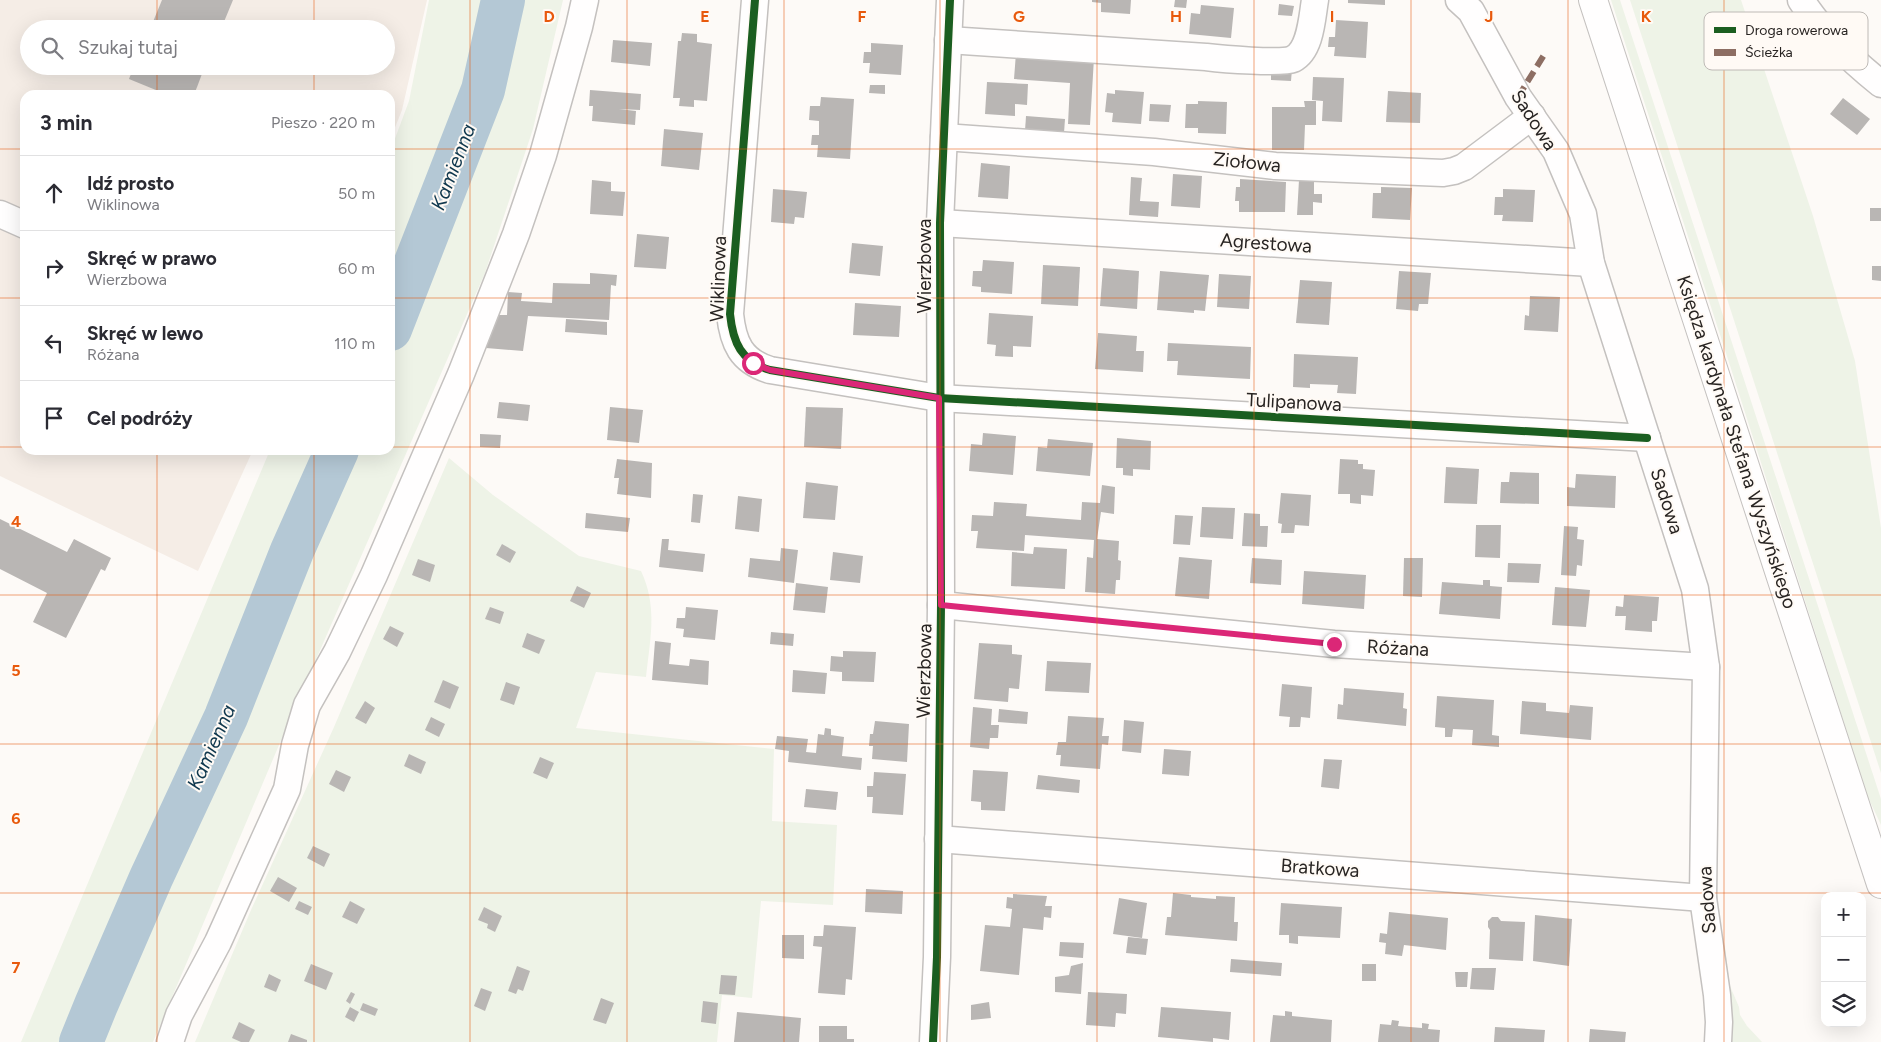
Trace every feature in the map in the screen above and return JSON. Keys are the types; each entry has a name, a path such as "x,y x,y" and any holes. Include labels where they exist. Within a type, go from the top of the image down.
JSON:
{"main road":[{"name":"Księdza kardynała Stefana Wyszyńskiego","path":"1593,0 1881,884"}],"street":[{"path":"170,1042 179,1015 218,942 287,789 307,705 337,652 374,575 461,374 516,234 543,155 585,0"},
{"name":"Wiklinowa","path":"755,0 731,289 731,324 737,346 744,356 753,363 770,370 939,398"},
{"name":"Wierzbowa","path":"933,1042 937,957 941,605 940,223 950,0"},
{"path":"948,40 1229,59 1287,61 1297,56 1303,50 1316,0"},
{"name":"Sadowa","path":"1459,0 1471,11 1518,97 1556,151 1583,214 1592,263 1695,590 1706,667 1703,898 1717,995 1718,1042"},
{"path":"1801,0 1810,12"},
{"path":"1865,70 1881,84"},
{"name":"Ziołowa","path":"944,137 1154,152 1275,166 1443,173 1464,167 1532,116"},
{"path":"0,214 20,223"},
{"name":"Agrestowa","path":"940,223 1592,263"},
{"name":"Tulipanowa","path":"939,398 1647,438"},
{"name":"Różana","path":"941,605 1334,644 1706,667"},
{"name":"Bratkowa","path":"938,839 1703,898"}],"shaded area":[{"path":"0,0 427,0 402,110 395,128 395,90 20,90 20,455 251,455 198,571 0,476"},
{"path":"429,0 563,0 533,129 485,273 293,712 153,1042 21,1042 268,455 395,455 395,139 409,101"},
{"path":"1611,0 1620,0 1881,799 1881,825 1867,795"},
{"path":"1630,0 1741,0 1745,12 1704,12 1704,70 1764,70 1813,216 1855,361 1881,528 1881,773"},
{"path":"449,458 493,495 579,556 641,571 650,597 651,610 651,636 646,677 596,672 576,728 774,749 772,821 837,825 833,905 761,901 752,998 722,995 717,1042 195,1042 251,910 334,727"},
{"path":"1714,926 1725,947 1730,986 1739,1007 1740,1015 1747,1026 1762,1042 1724,1042"}],"building":[{"path":"162,0 233,0 225,20 154,20"},
{"path":"1092,0 1131,0 1130,14 1101,12 1101,3 1092,2"},
{"path":"1175,0 1187,0 1186,8 1174,7"},
{"path":"1348,0 1385,0 1385,5 1348,3"},
{"path":"1279,4 1294,6 1292,16 1278,15"},
{"path":"1201,5 1234,8 1231,38 1189,34 1191,13 1200,14"},
{"path":"1336,20 1368,22 1366,58 1334,56 1335,47 1328,47 1329,37 1335,37"},
{"path":"682,33 697,34 697,42 712,44 707,101 694,100 694,107 679,106 680,98 673,98 678,41 681,41"},
{"path":"613,40 652,43 650,66 611,62"},
{"path":"871,43 903,45 901,75 869,73 870,63 863,63 864,52 871,52"},
{"path":"1016,53 1094,58 1090,125 1068,124 1070,83 1014,79"},
{"path":"1271,69 1292,69 1291,81 1271,80"},
{"path":"131,75 202,75 196,90 156,90 129,79"},
{"path":"1313,77 1344,78 1342,122 1322,121 1323,101 1312,100"},
{"path":"987,82 1028,84 1027,105 1015,104 1015,116 985,114"},
{"path":"870,85 885,85 885,94 869,93"},
{"path":"590,90 641,94 640,110 619,109 636,111 635,125 592,121 593,106 589,106"},
{"path":"1115,90 1144,92 1141,124 1112,122 1113,113 1105,112 1107,93 1115,94"},
{"path":"1388,91 1421,93 1420,123 1386,122"},
{"path":"821,97 854,99 850,159 817,157 818,145 811,145 812,135 819,135 819,121 809,120 810,106 820,106"},
{"path":"1843,98 1870,119 1857,135 1830,114"},
{"path":"1198,101 1227,102 1226,134 1198,133 1198,128 1185,128 1186,104 1198,104"},
{"path":"1304,101 1316,101 1316,125 1305,125 1304,150 1272,150 1272,107 1305,107"},
{"path":"1150,104 1171,105 1169,122 1149,121"},
{"path":"1026,116 1065,119 1064,133 1025,131"},
{"path":"664,129 703,133 699,170 661,166"},
{"path":"981,163 1010,166 1008,199 978,197"},
{"path":"1173,174 1202,176 1200,208 1171,206"},
{"path":"1131,177 1142,178 1140,201 1159,202 1158,217 1129,215"},
{"path":"1240,179 1286,182 1285,212 1239,212 1239,201 1235,201 1236,187 1240,187"},
{"path":"592,180 611,182 611,191 625,192 623,216 590,214"},
{"path":"1299,180 1314,180 1314,194 1322,194 1322,203 1313,202 1313,215 1297,215"},
{"path":"1381,187 1412,188 1410,220 1372,218 1373,193 1381,193"},
{"path":"773,189 807,192 804,218 795,217 794,224 771,222"},
{"path":"1503,189 1535,190 1533,222 1502,221 1503,215 1494,215 1495,197 1503,197"},
{"path":"1870,208 1881,208 1881,221 1870,221"},
{"path":"637,234 669,237 666,269 634,267"},
{"path":"852,243 883,246 880,276 849,273"},
{"path":"983,260 1014,262 1012,294 981,292 981,287 972,286 973,271 982,271"},
{"path":"1043,265 1080,267 1078,306 1041,304"},
{"path":"1872,266 1881,266 1881,281 1872,280"},
{"path":"1103,268 1139,271 1137,309 1100,306"},
{"path":"1160,271 1209,275 1205,311 1194,310 1194,313 1157,310"},
{"path":"1399,271 1431,273 1428,304 1419,304 1418,311 1396,309"},
{"path":"590,273 617,275 616,286 611,285 609,320 528,316 523,351 486,348 498,315 507,315 508,292 522,293 521,301 552,303 553,283 590,284"},
{"path":"1219,274 1251,276 1249,309 1217,307"},
{"path":"1300,280 1332,282 1329,325 1296,323"},
{"path":"1530,296 1560,297 1558,332 1524,330 1525,315 1529,316"},
{"path":"855,303 901,306 899,337 853,335"},
{"path":"989,313 1033,316 1031,347 1013,346 1013,357 995,356 996,345 987,344"},
{"path":"566,319 607,322 607,335 565,332"},
{"path":"1098,333 1137,336 1136,351 1144,351 1143,372 1095,369"},
{"path":"1168,343 1251,347 1250,379 1177,375 1178,361 1167,361"},
{"path":"1294,354 1358,357 1356,394 1337,393 1338,385 1310,384 1310,388 1293,387"},
{"path":"499,402 530,405 528,421 497,418"},
{"path":"610,407 643,410 639,443 607,440"},
{"path":"806,407 843,408 841,449 804,447"},
{"path":"983,433 1016,436 1013,475 969,471 971,444 982,445"},
{"path":"480,434 501,435 500,448 480,447"},
{"path":"1117,438 1151,441 1150,470 1133,469 1133,476 1123,475 1123,468 1116,468"},
{"path":"1048,439 1093,443 1090,476 1036,471 1038,447 1047,448"},
{"path":"617,459 652,463 651,498 617,494 619,478 614,478"},
{"path":"1340,459 1358,460 1358,464 1363,464 1363,469 1375,470 1373,496 1361,495 1361,504 1350,503 1350,494 1338,494"},
{"path":"1446,467 1479,469 1477,504 1444,503"},
{"path":"1510,472 1539,473 1539,504 1500,503 1501,482 1509,482"},
{"path":"1576,474 1616,476 1615,508 1567,506 1567,487 1575,488"},
{"path":"806,482 838,486 835,520 803,518"},
{"path":"1102,485 1115,487 1114,514 1101,512 1097,539 1119,541 1120,580 1116,580 1115,594 1085,592 1087,557 1093,558 1094,540 1025,535 1024,551 976,548 978,531 971,531 972,515 993,516 994,502 1027,504 1026,516 1081,520 1082,502 1100,503"},
{"path":"1281,493 1311,495 1309,526 1295,525 1294,533 1281,533 1282,524 1278,523"},
{"path":"693,494 703,495 700,523 691,522"},
{"path":"738,496 762,499 759,532 735,529"},
{"path":"1202,507 1235,508 1233,539 1200,537"},
{"path":"586,513 630,518 628,532 585,528"},
{"path":"1244,513 1260,514 1260,526 1268,526 1267,547 1242,546"},
{"path":"1175,515 1193,516 1190,545 1173,544"},
{"path":"0,519 67,552 74,539 111,558 105,571 101,569 66,638 33,622 47,593 0,569"},
{"path":"1476,525 1501,525 1500,558 1475,557"},
{"path":"1564,526 1578,527 1577,539 1584,540 1582,566 1577,565 1576,576 1561,575"},
{"path":"662,539 669,539 668,550 705,554 703,572 659,567"},
{"path":"502,544 516,552 510,563 496,555"},
{"path":"1034,547 1067,549 1065,589 1011,586 1012,552 1033,554"},
{"path":"781,548 798,550 794,583 748,577 750,558 780,561"},
{"path":"833,552 863,556 860,583 830,580"},
{"path":"1179,557 1212,560 1209,599 1175,596"},
{"path":"1252,558 1282,560 1281,585 1250,583"},
{"path":"1404,558 1423,558 1422,597 1403,596"},
{"path":"418,559 435,565 430,582 412,575"},
{"path":"1508,563 1541,564 1539,583 1507,582"},
{"path":"1304,571 1366,575 1364,609 1302,604"},
{"path":"1483,580 1490,580 1490,586 1502,587 1500,619 1439,614 1442,582 1483,585"},
{"path":"796,583 828,587 825,613 793,610"},
{"path":"577,586 591,593 584,608 570,601"},
{"path":"1555,587 1590,590 1586,627 1552,625"},
{"path":"1624,595 1659,597 1657,621 1652,621 1652,632 1625,630 1626,616 1615,616 1616,606 1623,607"},
{"path":"490,607 504,612 500,624 485,619"},
{"path":"686,607 718,610 715,640 683,637 684,629 676,628 677,618 685,618"},
{"path":"390,626 404,633 397,647 383,639"},
{"path":"771,632 794,634 793,646 770,644"},
{"path":"527,633 545,640 539,654 522,647"},
{"path":"655,641 671,643 669,664 689,666 690,659 709,661 708,685 652,680"},
{"path":"979,643 1012,645 1012,654 1022,655 1019,689 1009,688 1008,702 974,699"},
{"path":"843,651 876,652 874,682 842,681 842,672 830,671 831,656 843,657"},
{"path":"1047,661 1091,663 1089,693 1045,691"},
{"path":"793,670 827,673 825,694 792,692"},
{"path":"443,680 459,687 450,709 434,702"},
{"path":"506,682 520,687 514,705 500,700"},
{"path":"1282,684 1312,687 1310,718 1301,717 1300,727 1289,727 1290,717 1279,716"},
{"path":"1344,688 1404,693 1403,708 1407,709 1406,726 1337,719 1338,704 1343,705"},
{"path":"1437,696 1494,700 1492,735 1499,736 1499,747 1472,745 1473,730 1453,729 1452,737 1445,737 1445,728 1435,727"},
{"path":"365,701 375,708 366,724 355,718"},
{"path":"1522,701 1546,703 1546,711 1569,713 1570,705 1593,707 1591,740 1520,734"},
{"path":"973,707 992,709 991,725 999,725 998,738 990,738 989,749 970,747"},
{"path":"999,709 1028,712 1027,724 998,722"},
{"path":"1068,716 1104,718 1102,736 1109,736 1108,745 1102,744 1100,769 1060,766 1061,755 1056,755 1058,742 1066,742"},
{"path":"431,717 445,724 439,737 425,730"},
{"path":"1124,720 1144,722 1141,753 1122,751"},
{"path":"875,721 909,724 907,762 872,759 873,746 869,746 870,734 873,734"},
{"path":"825,728 831,729 831,735 844,737 842,756 862,758 861,770 788,762 789,751 775,749 777,736 808,739 806,752 816,753 818,734 824,735"},
{"path":"1164,749 1191,751 1189,776 1162,774"},
{"path":"409,754 426,762 421,774 404,766"},
{"path":"540,757 554,763 547,779 533,773"},
{"path":"1324,759 1342,760 1339,789 1321,787"},
{"path":"336,770 351,777 344,792 329,784"},
{"path":"973,770 1008,772 1005,811 981,810 981,802 971,801"},
{"path":"874,772 906,774 903,815 872,813 873,797 867,797 867,786 873,786"},
{"path":"1038,775 1080,780 1079,793 1036,789"},
{"path":"806,789 838,792 836,810 804,807"},
{"path":"313,846 330,854 324,867 307,858"},
{"path":"278,877 297,888 289,902 270,891"},
{"path":"866,889 903,891 902,914 865,912"},
{"path":"1173,893 1216,899 1216,896 1235,897 1234,922 1238,922 1237,941 1165,935 1167,917 1171,917"},
{"path":"1013,894 1047,896 1045,906 1052,906 1051,918 1044,917 1043,930 1023,928 1019,975 980,971 985,925 1010,927 1012,909 1006,908 1007,897 1013,898"},
{"path":"1119,898 1147,903 1142,938 1113,934"},
{"path":"299,901 312,907 308,915 295,909"},
{"path":"350,901 365,909 357,924 342,917"},
{"path":"1281,903 1342,907 1340,938 1298,936 1298,944 1289,943 1289,935 1279,935"},
{"path":"484,907 502,916 495,932 487,928 488,924 478,920"},
{"path":"1389,912 1448,918 1446,950 1404,945 1402,956 1385,954 1386,943 1379,942 1380,933 1387,934"},
{"path":"1535,915 1572,919 1569,966 1533,961"},
{"path":"1492,917 1498,917 1501,921 1525,922 1523,961 1489,959 1490,930 1488,921"},
{"path":"824,925 856,927 852,980 846,979 845,995 818,993 822,947 813,946 814,936 823,936"},
{"path":"782,935 804,935 804,959 782,958"},
{"path":"1128,937 1148,939 1146,955 1126,953"},
{"path":"1060,942 1084,943 1083,958 1059,956"},
{"path":"1231,959 1282,963 1281,976 1230,972"},
{"path":"1083,963 1081,994 1055,992 1055,977 1069,975 1071,966"},
{"path":"311,964 333,973 326,990 304,981"},
{"path":"1362,964 1376,964 1376,981 1362,981"},
{"path":"517,966 530,971 523,991 518,989 516,994 508,991"},
{"path":"1472,968 1496,968 1494,990 1470,989"},
{"path":"1455,972 1468,972 1467,987 1456,987"},
{"path":"269,974 281,980 276,992 264,987"},
{"path":"721,975 737,976 735,995 719,994"},
{"path":"481,988 492,992 485,1011 474,1006"},
{"path":"351,992 355,994 350,1004 346,1001"},
{"path":"1088,992 1127,994 1126,1014 1116,1013 1115,1027 1086,1025"},
{"path":"601,998 614,1003 606,1024 593,1020"},
{"path":"703,1001 718,1003 716,1024 701,1022"},
{"path":"989,1002 991,1018 971,1020 971,1005"},
{"path":"363,1003 378,1009 375,1016 360,1010"},
{"path":"350,1007 359,1012 354,1022 345,1017"},
{"path":"1161,1007 1231,1012 1229,1040 1213,1038 1213,1042 1158,1037"},
{"path":"1285,1011 1292,1012 1292,1016 1332,1020 1331,1042 1270,1042 1273,1015 1285,1016"},
{"path":"737,1012 801,1018 799,1042 734,1042"},
{"path":"1392,1020 1399,1021 1398,1026 1422,1028 1422,1023 1429,1024 1428,1029 1440,1030 1439,1042 1378,1042 1380,1024 1391,1025"},
{"path":"239,1022 255,1030 249,1042 241,1042 232,1038"},
{"path":"819,1026 847,1026 847,1039 854,1039 854,1042 819,1042"},
{"path":"1495,1027 1545,1030 1544,1042 1494,1042"},
{"path":"1590,1029 1626,1032 1625,1042 1589,1042"},
{"path":"291,1034 307,1040 307,1042 288,1042"}],"waterway":[{"name":"Kamienna","path":"395,316 483,90 503,0"},
{"name":"Kamienna","path":"81,1042 151,878 226,717 292,551 335,455"}],"marked path":[{"path":"1518,97 1544,55"}],"cycle path":[{"path":"755,0 730,314 733,334 740,350 752,362 760,366 770,370 939,398 1647,438"},
{"path":"933,1042 937,957 941,605 940,223 950,0"}],"route":[{"path":"753,363 770,370 939,398 941,605 1334,644"}]}
